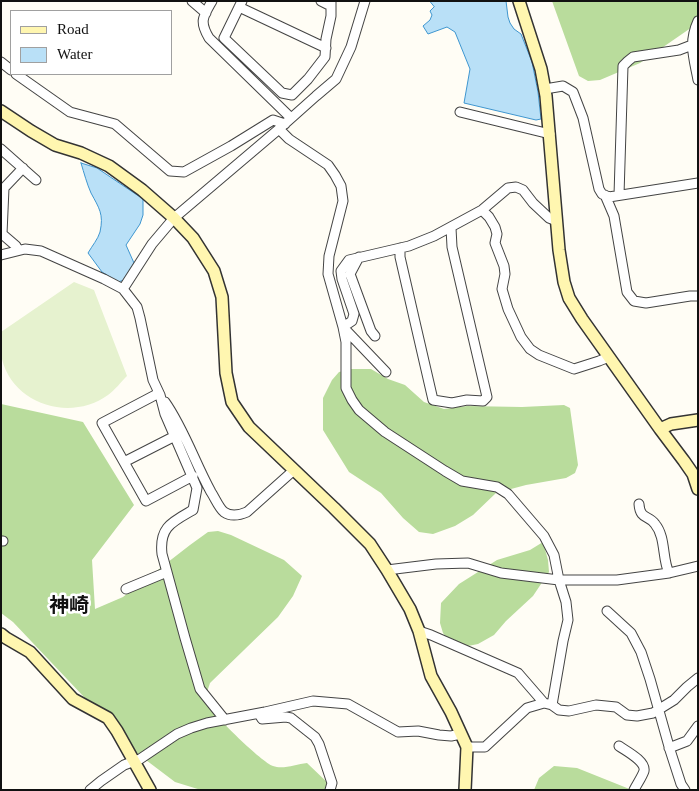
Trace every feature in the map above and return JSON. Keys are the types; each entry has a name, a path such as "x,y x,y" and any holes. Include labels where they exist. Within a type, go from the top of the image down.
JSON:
{"street":[{"path":"192,1 206,13"},
{"path":"212,1 202,19 204,29 210,38 242,70 285,124 289,139 328,165 336,175 341,186 343,201 329,256 328,274 346,342 346,388 352,400 359,410 385,432 451,475 462,481 497,487 508,494 544,536 554,555 566,602 568,620 548,704"},
{"path":"321,1 331,4 325,57 308,80 292,95 282,93 224,38 240,4 326,48"},
{"path":"123,289 152,244 174,218 336,79 351,47 365,1"},
{"path":"519,1 541,69 545,89 559,250 564,282 569,298 608,357 684,460 693,474 698,489"},
{"path":"698,21 693,32 692,45 698,80"},
{"path":"619,195 623,66 633,57 679,50 692,45"},
{"path":"242,70 249,62"},
{"path":"17,75 70,112 115,124 170,171 184,172 273,120 285,124"},
{"path":"545,89 563,86 573,92 585,125 599,189 605,196 614,216 627,292 634,301 646,303 697,295"},
{"path":"1,111 55,144 109,166 142,190 174,218 193,238 214,272 222,297 226,373 232,402 249,427 370,544 387,570 410,609 419,631 431,676 451,712 467,747 464,790"},
{"path":"460,112 550,134"},
{"path":"1,149 36,180"},
{"path":"18,250 2,234 2,205 4,188 23,168"},
{"path":"605,196 609,197 698,183"},
{"path":"343,327 352,321 354,314 341,271 349,260 400,248 434,236 482,210 508,188 516,187 523,190 533,204 549,218 557,221"},
{"path":"482,210 495,227 496,243 505,274 502,289 508,309 521,337 530,349 539,355 574,369 599,362 608,357"},
{"path":"400,248 400,257 433,400 452,403 467,400 483,401 487,397 452,246 451,228"},
{"path":"1,255 25,249 41,251 123,289 136,307 140,318 153,380 172,412 202,476 224,512 239,515 246,512 294,470"},
{"path":"360,257 350,274 371,331 375,336"},
{"path":"343,327 386,372"},
{"path":"160,394 165,414 197,488 193,510 169,524 164,533 161,544 162,554 200,689 225,720"},
{"path":"160,394 102,423 146,501 193,476"},
{"path":"660,429 671,424 698,420"},
{"path":"124,462 175,436"},
{"path":"638,504 642,515 655,522 658,528 669,573"},
{"path":"387,570 468,562 500,573 559,580 617,580 669,573 698,566"},
{"path":"126,589 167,572"},
{"path":"607,611 631,633 641,652 669,748 681,784 685,790"},
{"path":"419,631 518,673 548,704 559,710 569,711 596,704 616,707 627,715 637,716 653,713 674,700 698,678"},
{"path":"1,634 30,652 73,699 108,718 150,790"},
{"path":"90,790 124,765 140,759 177,734 191,728 313,701 348,704 398,732 418,731 450,736 461,734"},
{"path":"467,747 485,747 527,708 548,704"},
{"path":"259,714 262,719 291,718 315,737 332,784 330,790"},
{"path":"669,748 687,741 698,726"},
{"path":"619,746 640,760 644,766 644,771 634,790"}],"green space":[{"path":"552,1 698,1 698,23 640,63 600,80 588,81 579,76"},
{"path":"74,282 94,290 127,376 111,393 93,403 61,408 31,398 18,388 8,375 2,359 1,332"},
{"path":"352,369 371,369 388,379 405,385 424,402 444,409 467,406 522,407 564,405 570,408 578,465 575,473 566,478 526,485 496,493 473,515 455,526 433,534 419,532 403,518 381,493 349,472 323,430 323,398 332,380 339,372"},
{"path":"1,404 83,422 134,505 92,560 95,609 123,597 208,532 218,531 231,535 284,560 302,576 293,596 278,617 210,683 207,699 212,710 228,728 268,763 281,767 307,763 330,785 332,790 201,790 175,782 138,754 13,622 1,613"},
{"path":"543,542 549,572 533,596 494,635 478,644 463,647 450,642 443,633 440,623 441,603 459,584 497,560 530,550"},
{"path":"554,766 577,768 632,790 534,790 539,778"}],"water":[{"path":"430,1 506,1 510,23 521,34 532,62 541,119 536,120 464,103 470,69 455,32 447,27 428,34 423,26 430,20 432,15 430,11 434,7"},
{"path":"81,163 97,168 143,199 143,215 140,224 126,245 134,263 124,280 118,282 102,272 88,253 99,235 101,220 100,211 90,190"}],"district":[{"name":"神崎","path":"69,604"}]}
